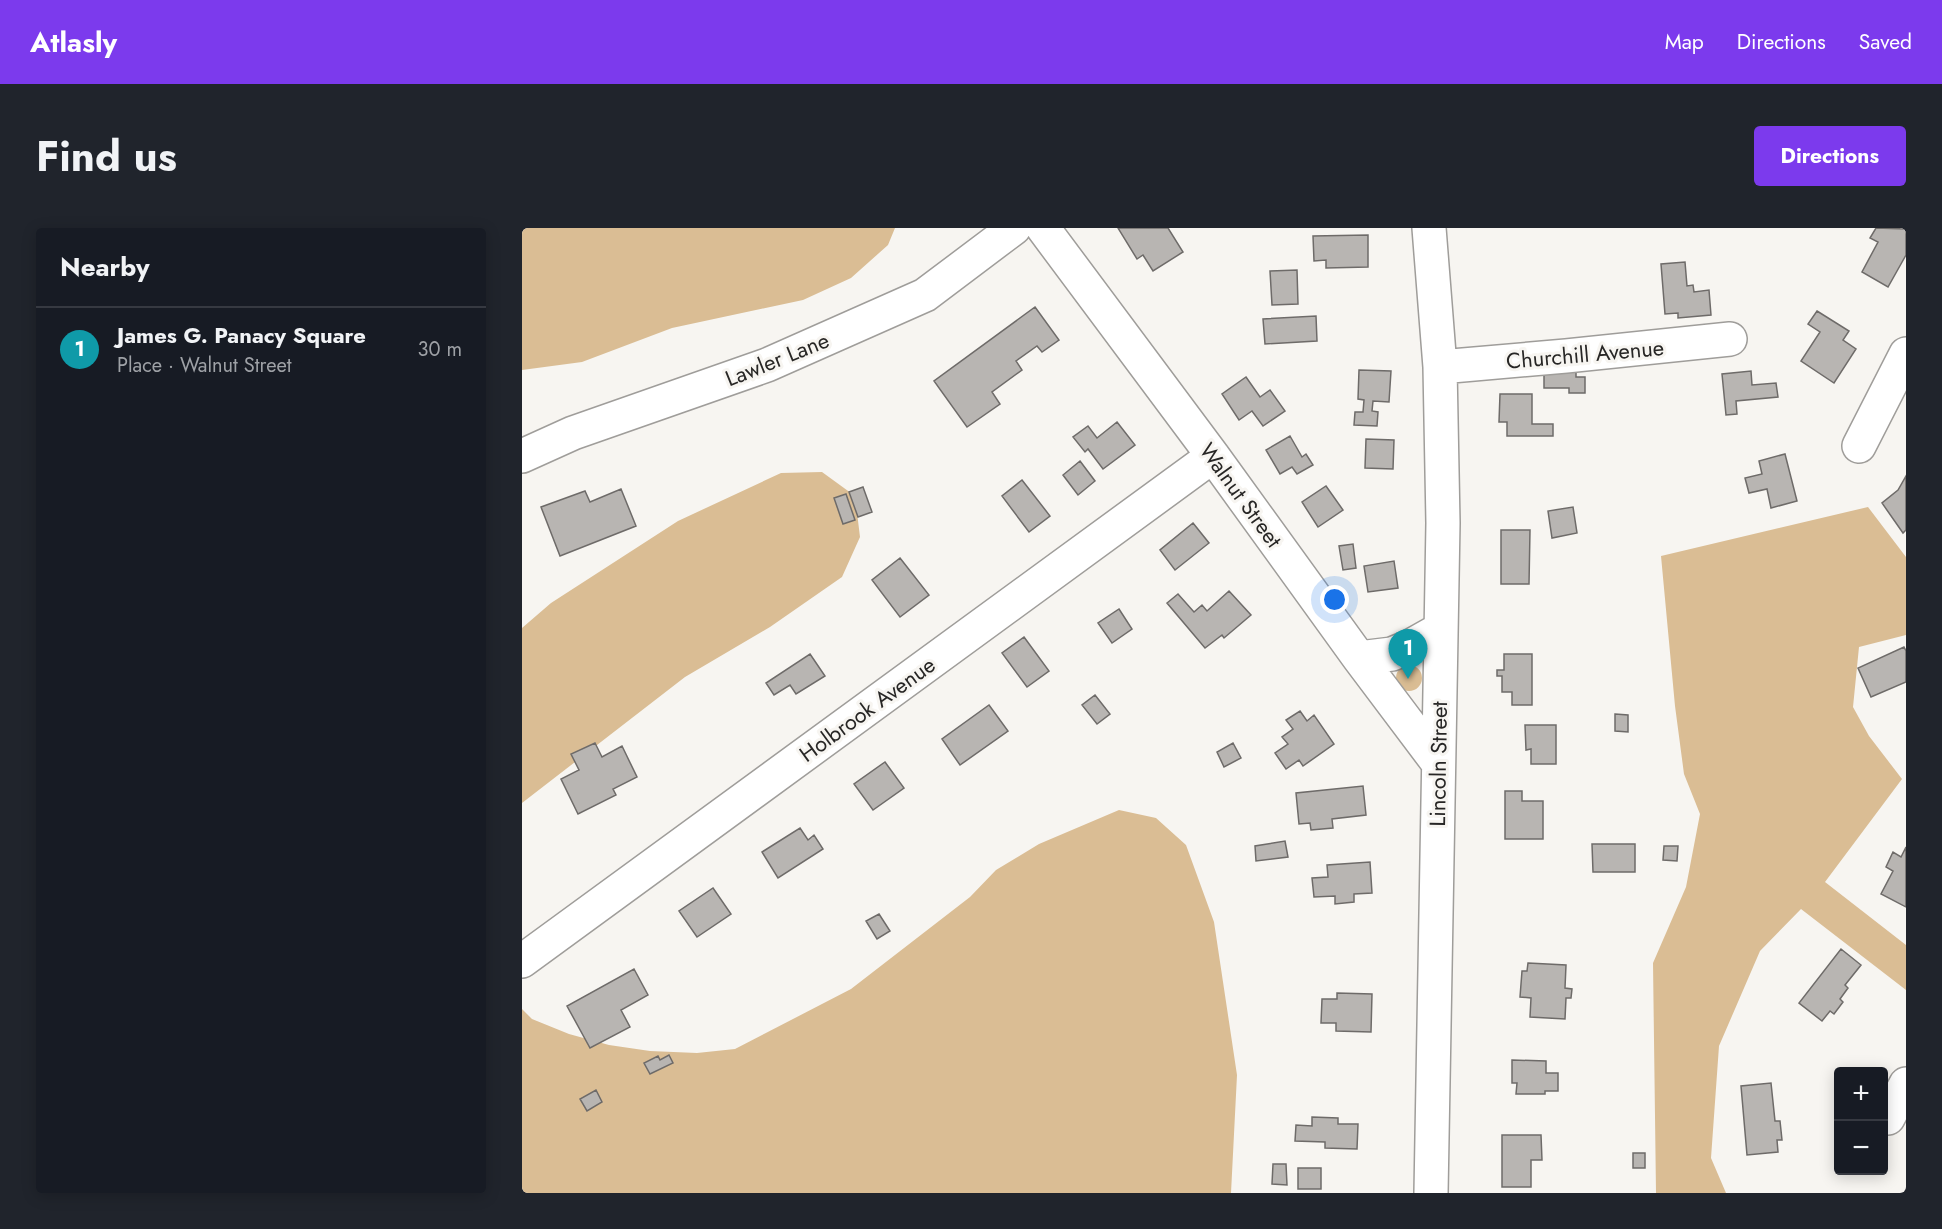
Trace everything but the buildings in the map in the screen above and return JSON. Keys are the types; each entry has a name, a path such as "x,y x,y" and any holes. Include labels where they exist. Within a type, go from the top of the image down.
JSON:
{"street":[{"name":"Lawler Lane","path":"522,456 573,433 767,365 924,295 1014,228"},
{"name":"Walnut Street","path":"1042,228 1438,763"},
{"name":"Lincoln Street","path":"1429,228 1440,367 1443,523 1431,1193"},
{"name":"Churchill Avenue","path":"1440,367 1730,339"},
{"path":"1859,446 1906,354"},
{"name":"Holbrook Avenue","path":"522,962 1213,456"},
{"path":"1359,658 1392,654 1441,629"},
{"path":"1888,1116 1906,1084"}],"shaded area":[{"path":"522,228 895,228 888,245 851,278 803,300 672,328 582,362 522,370"},
{"path":"822,472 855,496 860,537 842,577 770,627 685,677 522,803 522,628 551,603 678,521 781,473"},
{"path":"1868,507 1906,557 1906,635 1859,647 1853,707 1869,736 1902,779 1825,882 1906,945 1906,990 1801,909 1760,951 1719,1046 1711,1158 1726,1193 1656,1193 1653,963 1686,887 1700,814 1684,774 1675,706 1661,556"},
{"path":"1409,665 1418,669 1422,678 1418,687 1409,691 1400,687 1396,678 1400,669"},
{"path":"1119,810 1156,818 1186,845 1214,922 1237,1075 1231,1193 522,1193 522,1009 532,1019 569,1034 609,1045 650,1051 697,1053 735,1049 851,989 970,897 996,870 1039,844"}],"place":[{"name":"James G. Panacy Square","path":"1408,679"}]}
